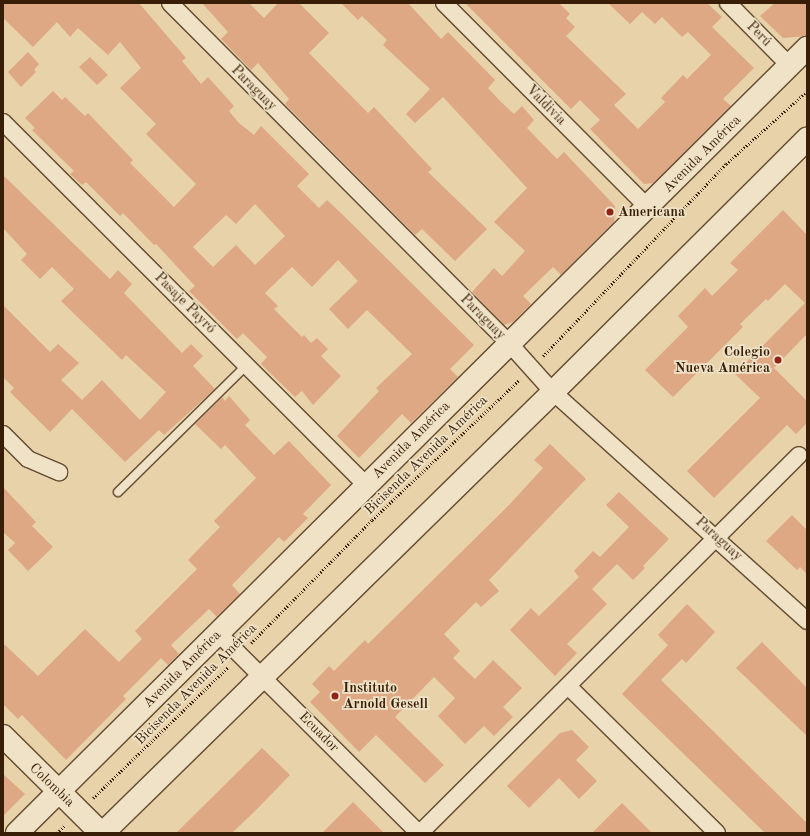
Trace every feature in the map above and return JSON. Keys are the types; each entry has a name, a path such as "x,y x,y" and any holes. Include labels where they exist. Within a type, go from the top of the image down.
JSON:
{"main road":[{"name":"Avenida América","path":"17,833 509,343 648,208 807,48"},
{"path":"102,833 553,392 807,140"},
{"name":"Colombia","path":"3,736 58,792 102,833"}],"street":[{"name":"Paraguay","path":"170,3 509,343 553,392 807,620"},
{"name":"Valdivia","path":"444,3 648,208"},
{"name":"Perú","path":"728,3 790,66"},
{"name":"Pasaje Payró","path":"3,122 366,485"},
{"path":"3,434 28,459 59,472"},
{"path":"420,833 799,455"},
{"name":"Ecuador","path":"218,633 420,833"},
{"path":"568,686 717,833"}],"lane":[{"path":"118,492 247,365"}],"path":[{"name":"Bicisenda Avenida América","path":"57,833 166,730 372,520 532,368 726,164 807,91"}],"building":[{"path":"3,3 139,3 186,58 182,61 201,84 208,77 234,106 229,111 239,123 254,135 261,126 309,174 297,186 319,208 327,200 474,345 450,369 458,377 411,423 402,414 359,458 337,436 379,391 376,388 412,354 367,310 348,329 329,309 358,281 338,260 312,287 292,267 265,293 278,306 274,309 302,337 304,335 311,343 317,338 328,349 321,356 341,376 313,405 302,391 295,397 261,364 267,357 243,333 237,339 189,291 195,286 156,244 154,245 123,213 120,216 86,182 82,185 70,174 74,171 32,130 35,128 25,118 53,91 62,100 65,97 85,116 88,113 133,160 130,163 174,207 196,184 146,134 156,124 120,88 141,68 120,42 108,55 78,28 70,37 57,22 33,47 3,18","holes":["255,204 285,236 255,265 236,245 213,267 193,247 226,215 236,224"]},
{"path":"202,3 249,3 264,18 278,3 299,3 329,33 309,53 368,113 374,107 432,169 428,172 487,229 455,261 422,229 415,235 285,104 289,99 258,63 251,70 221,39 228,32"},
{"path":"341,3 408,3 441,39 448,32 495,80 488,88 501,102 514,114 522,106 534,120 527,128 557,159 564,152 615,206 614,222 561,275 553,267 523,296 531,304 513,322 504,325 472,292 494,268 502,276 525,251 494,222 527,188 443,97 415,123 406,114 430,89 383,45 387,40 362,16 358,20"},
{"path":"465,3 559,3 570,14 566,18 575,27 566,36 626,94 614,105 638,129 665,102 661,98 683,75 687,79 711,55 688,32 682,37 662,17 655,24 642,12 630,24 608,3 707,3 722,17 712,27 754,68 723,99 731,106 654,183 644,184 590,129 600,120 580,100 571,109"},
{"path":"775,3 807,3 807,36 783,38 760,16"},
{"path":"28,52 39,64 34,70 36,72 21,87 8,72"},
{"path":"90,57 108,75 97,85 79,67"},
{"path":"3,175 110,279 118,270 132,284 124,293 182,353 191,344 203,356 193,366 215,389 164,435 159,430 125,462 72,409 50,432 10,392 14,388 3,377 3,305 50,352 58,344 79,363 61,380 82,400 102,380 140,420 166,392 126,355 122,360 61,301 74,289 52,267 40,279 21,260 27,254 3,228"},
{"path":"783,210 807,235 807,334 774,368 807,401 807,423 796,434 787,425 714,498 687,471 760,398 735,374 805,303 785,284 768,301 766,299 740,324 743,327 673,397 645,370 688,327 678,316 705,288 712,296 738,270 730,263"},
{"path":"229,396 250,420 245,425 274,455 289,441 331,485 303,514 308,518 284,542 279,537 232,585 240,594 217,617 209,609 171,645 179,654 168,665 161,658 123,696 126,699 66,760 22,715 18,719 3,704 3,643 38,676 85,629 119,662 142,639 135,631 197,569 188,560 220,527 214,521 256,478 225,445 221,449 195,424 222,397 225,401"},
{"path":"550,444 586,479 489,580 499,591 481,607 476,602 444,634 460,651 453,658 475,679 493,660 522,688 503,707 513,717 494,736 484,726 465,744 438,716 455,698 434,677 395,717 444,765 425,783 376,735 359,752 310,702 320,692 312,684 329,666 334,671 365,640 368,644 509,505 543,468 534,460"},
{"path":"3,487 36,522 32,526 53,547 28,571 8,550 15,543 3,532"},
{"path":"619,492 669,539 643,566 645,568 633,580 617,564 592,589 607,604 567,644 577,653 555,676 510,630 531,608 539,616 579,577 574,571 593,551 600,557 629,527 606,505"},
{"path":"792,515 807,530 807,574 800,567 797,570 766,541"},
{"path":"687,604 715,632 686,663 682,659 661,680 807,823 807,833 765,833 622,694 668,645 658,635"},
{"path":"762,642 807,688 807,736 736,668"},
{"path":"572,730 589,747 576,760 597,781 579,799 559,778 529,808 507,786 560,733"},
{"path":"262,748 290,775 258,808 232,833 176,833"},
{"path":"3,774 25,794 3,816"},
{"path":"353,802 384,833 322,833"},
{"path":"622,803 652,833 592,833"}],"place":[{"name":"Americana","path":"610,212"},
{"name":"Colegio Nueva América","path":"778,360"},
{"name":"Instituto Arnold Gesell","path":"335,696"}]}
